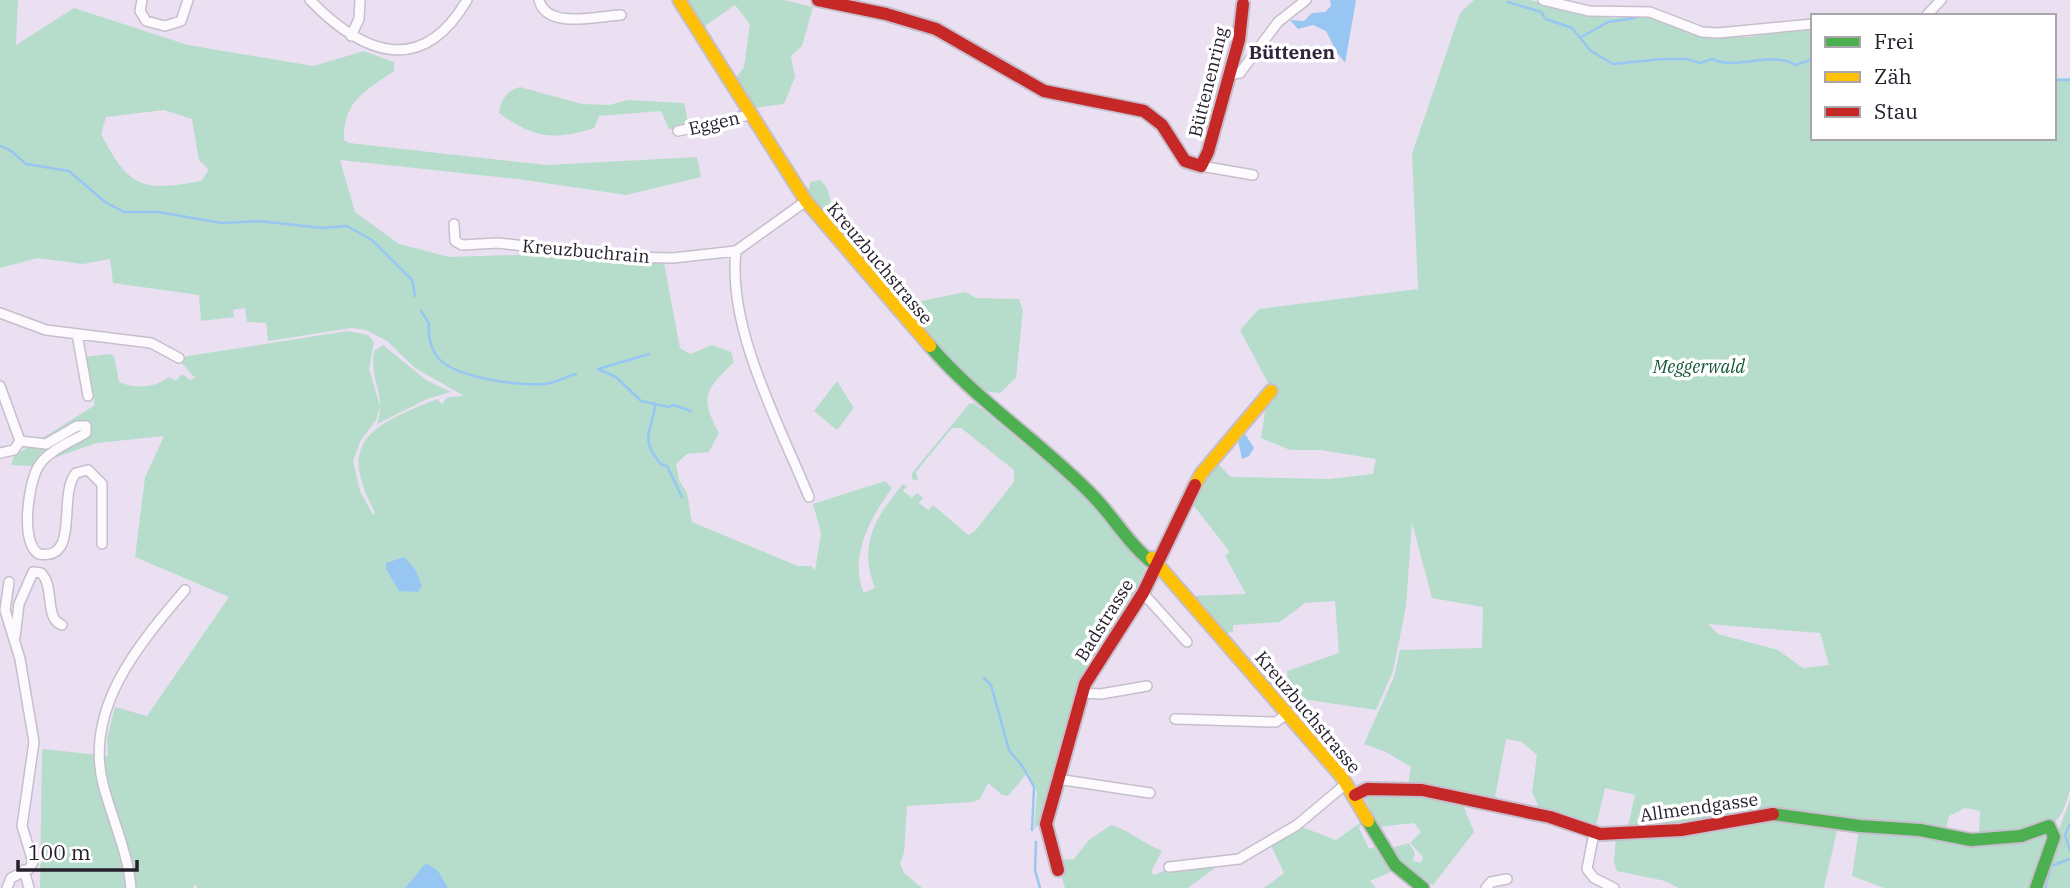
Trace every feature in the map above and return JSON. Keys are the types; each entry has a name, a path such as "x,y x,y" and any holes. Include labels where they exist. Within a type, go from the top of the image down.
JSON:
{"street":[{"path":"142,0 140,11 146,21 164,26 181,21 188,0"},
{"path":"310,0 351,36 384,50 417,48 446,29 467,0"},
{"path":"351,36 359,19 360,0"},
{"path":"539,0 544,12 557,18 621,15"},
{"name":"Kreuzbuchstrasse","path":"678,0 806,201 845,250 959,380 1065,470 1103,507 1143,556 1155,565 1289,713 1355,794 1389,859 1423,888"},
{"name":"Büttenenring","path":"818,0 916,23 949,34 1012,75 1045,91 1145,111 1168,130 1183,162 1194,167 1253,175"},
{"path":"1228,75 1240,74 1278,22 1306,0"},
{"path":"1543,0 1589,11 1650,12 1702,32 1718,33 1811,24"},
{"path":"1928,14 1941,0"},
{"name":"Büttenenring","path":"1201,166 1208,152 1240,30 1243,4"},
{"name":"Eggen","path":"678,131 749,115"},
{"path":"806,201 736,251 734,267 744,331 809,497"},
{"name":"Kreuzbuchrain","path":"454,224 454,241 462,245 498,243 622,257 673,258 736,251"},
{"path":"0,313 36,328 151,343 179,358"},
{"path":"77,334 88,396"},
{"path":"0,386 20,441"},
{"name":"Badstrasse","path":"1058,870 1046,824 1082,693 1090,674 1143,593 1201,474 1271,391"},
{"path":"20,441 46,444 77,426 86,426 86,433 48,456 38,467 31,493 27,538 29,545 39,554 53,554 60,549 64,538 68,486 76,473 88,470 94,473 102,484 103,544"},
{"path":"0,453 14,450 20,441"},
{"path":"15,642 19,604 33,572 41,573 46,579 54,618 62,625"},
{"path":"7,888 11,878 29,869 33,859 22,826 34,741 15,642 5,610 9,582"},
{"path":"131,888 98,761 99,731 114,692 136,649 185,590"},
{"path":"1143,593 1187,642"},
{"path":"1082,693 1101,694 1147,686"},
{"path":"1175,719 1276,722 1289,713"},
{"path":"1057,779 1150,793"},
{"path":"1169,867 1238,859 1297,825 1347,783"},
{"name":"Allmendgasse","path":"1355,794 1367,789 1422,789 1550,817 1594,833 1681,830 1773,814 1860,826 1920,830 1971,840 2021,836 2052,828 2054,837 2036,888"},
{"path":"1594,833 1587,869 1594,878 1614,888"},
{"path":"24,870 29,888"},
{"path":"1486,888 1491,882 1507,879"}],"green space":[{"path":"0,0 18,0 16,45 74,8 188,45 313,66 364,51 394,62 394,71 365,91 352,106 345,127 344,140 349,143 547,165 697,157 701,177 626,195 518,179 340,160 355,212 399,244 449,257 544,254 664,263 680,348 690,354 712,345 731,352 734,362 716,380 708,395 709,411 719,433 709,452 687,454 676,464 679,480 687,493 692,522 798,566 811,566 815,571 821,533 813,504 885,481 892,488 870,524 860,551 860,579 864,593 875,588 868,558 872,532 884,508 903,484 907,486 903,491 912,498 917,493 923,498 919,503 928,510 933,505 968,535 975,531 1014,482 1014,470 961,428 952,428 916,472 918,481 912,479 912,473 969,404 974,403 1066,479 1097,509 1145,569 1140,579 1143,584 1089,668 1041,822 1034,829 1037,792 1028,772 1008,796 1002,795 988,783 980,799 973,802 907,806 904,853 900,863 904,873 922,888 197,888 196,884 193,888 40,888 42,749 108,756 107,738 115,707 147,716 229,597 135,557 145,477 164,436 97,443 30,466 11,465 14,456 95,405 85,357 111,354 114,356 119,382 144,386 169,377 176,381 182,374 190,380 195,378 180,359 188,356 348,331 368,335 374,342 369,369 380,406 376,420 361,440 353,461 360,491 373,515 375,512 364,488 359,468 360,451 367,438 379,427 414,408 437,399 442,404 448,397 464,396 415,368 387,341 366,330 351,328 268,341 266,323 247,322 245,308 233,310 234,317 201,321 199,295 113,283 110,259 83,264 37,258 0,268","holes":["164,110 192,119 199,160 209,170 201,181 164,186 139,182 120,166 101,134 106,117"]},
{"path":"686,0 784,0 813,7 802,46 791,56 795,77 784,104 753,108 734,80 744,67 750,24 735,5 702,28"},
{"name":"Meggerwald","path":"1474,0 1530,0 1593,16 1615,18 1647,14 1712,37 1749,37 1811,27 1811,140 2056,140 2056,78 2070,78 2070,790 2062,813 2054,822 2022,832 1979,831 1980,811 1965,808 1949,816 1944,834 1838,826 1824,888 1679,888 1665,881 1617,871 1614,862 1616,834 1626,834 1635,795 1605,788 1595,831 1540,810 1532,792 1537,755 1522,742 1506,739 1494,803 1408,786 1411,767 1386,752 1364,744 1394,677 1400,650 1482,648 1483,607 1432,598 1412,523 1406,607 1393,671 1376,710 1289,697 1287,671 1339,653 1335,601 1305,603 1280,622 1233,625 1233,632 1227,633 1191,596 1246,594 1225,556 1230,552 1190,501 1215,461 1231,477 1329,479 1373,474 1376,459 1321,450 1290,450 1261,438 1269,385 1240,330 1259,309 1418,289 1412,154 1460,13","holes":["1708,624 1820,633 1829,665 1803,668 1778,650 1718,634"]},
{"path":"520,87 582,104 609,105 628,100 684,103 689,127 669,129 661,111 599,116 594,128 567,135 544,135 522,128 499,113 505,97"},
{"path":"820,180 830,199 827,221 807,195 811,182"},
{"path":"966,292 976,298 1019,299 1023,310 1016,378 1000,393 981,391 902,305"},
{"path":"383,345 426,380 451,392 427,399 377,424 380,404 373,361 374,351"},
{"path":"837,381 854,408 837,430 814,411"},
{"path":"1372,791 1461,800 1474,832 1433,885 1405,866 1391,848 1409,843 1415,853 1413,861 1421,863 1423,857 1410,843 1421,832 1414,823 1378,827 1364,795"},
{"path":"2070,800 2070,888 2037,888"},
{"path":"1363,821 1359,828 1369,849 1374,847 1391,872 1370,881 1376,888 1264,888 1284,873 1271,845 1302,827 1336,840"},
{"path":"1111,825 1162,851 1151,872 1155,875 1167,869 1220,864 1188,888 1065,888 1057,860 1074,859 1089,840"},
{"path":"1859,828 1967,842 2050,829 2034,888 1884,888 1852,876"}],"water":[{"path":"1330,0 1356,0 1345,63 1326,31 1313,25 1298,29 1290,20 1304,21 1312,13 1325,12 1331,6"},
{"path":"1245,434 1254,448 1249,456 1242,459 1238,440"},
{"path":"404,557 415,569 422,586 418,592 399,591 386,569 386,563"},
{"path":"426,863 438,871 448,888 405,888"}],"waterway":[{"path":"1508,2 1541,12 1546,19 1572,28 1591,51 1613,64 1662,59 1687,59 1700,63 1712,59 1733,63 1776,59 1796,65 1811,60"},
{"path":"1581,37 1608,22 1635,18"},
{"path":"2056,80 2070,80"},
{"path":"0,146 10,150 26,164 69,171 105,202 124,212 158,212 222,223 259,221 322,228 347,226 372,240 412,280 415,296"},
{"path":"421,311 429,323 430,342 436,355 448,366 460,371 492,380 525,384 550,383 576,374"},
{"path":"598,369 649,354"},
{"path":"598,369 616,377 641,401 668,407 674,405 691,411"},
{"path":"655,403 649,443 659,462 667,466 682,497"},
{"path":"984,678 991,685 1009,750 1034,787 1032,830"},
{"path":"2070,824 2065,835 2070,851"},
{"path":"1036,842 1035,870 1040,888"},
{"path":"2045,888 2051,866 2070,859"}],"traffic: fast":[{"path":"930,346 969,386 1074,477 1155,565"},
{"path":"1773,814 1860,826 1920,830 1971,840 2021,836 2049,826 2054,837 2036,888"},
{"path":"1368,821 1395,865 1423,888"}],"traffic: slow":[{"path":"679,0 806,201 930,346"},
{"path":"1195,485 1201,474 1271,391"},
{"path":"1152,558 1342,777 1368,821"}],"traffic: jam":[{"path":"818,0 886,14 936,29 1044,91 1144,111 1162,125 1185,161 1201,166 1208,152 1239,40 1243,4"},
{"path":"1058,870 1046,824 1085,684 1143,593 1195,485"},
{"path":"1355,795 1367,789 1422,790 1550,817 1600,834 1681,830 1773,814"}],"district":[{"name":"Büttenen","path":"1292,52"}]}
